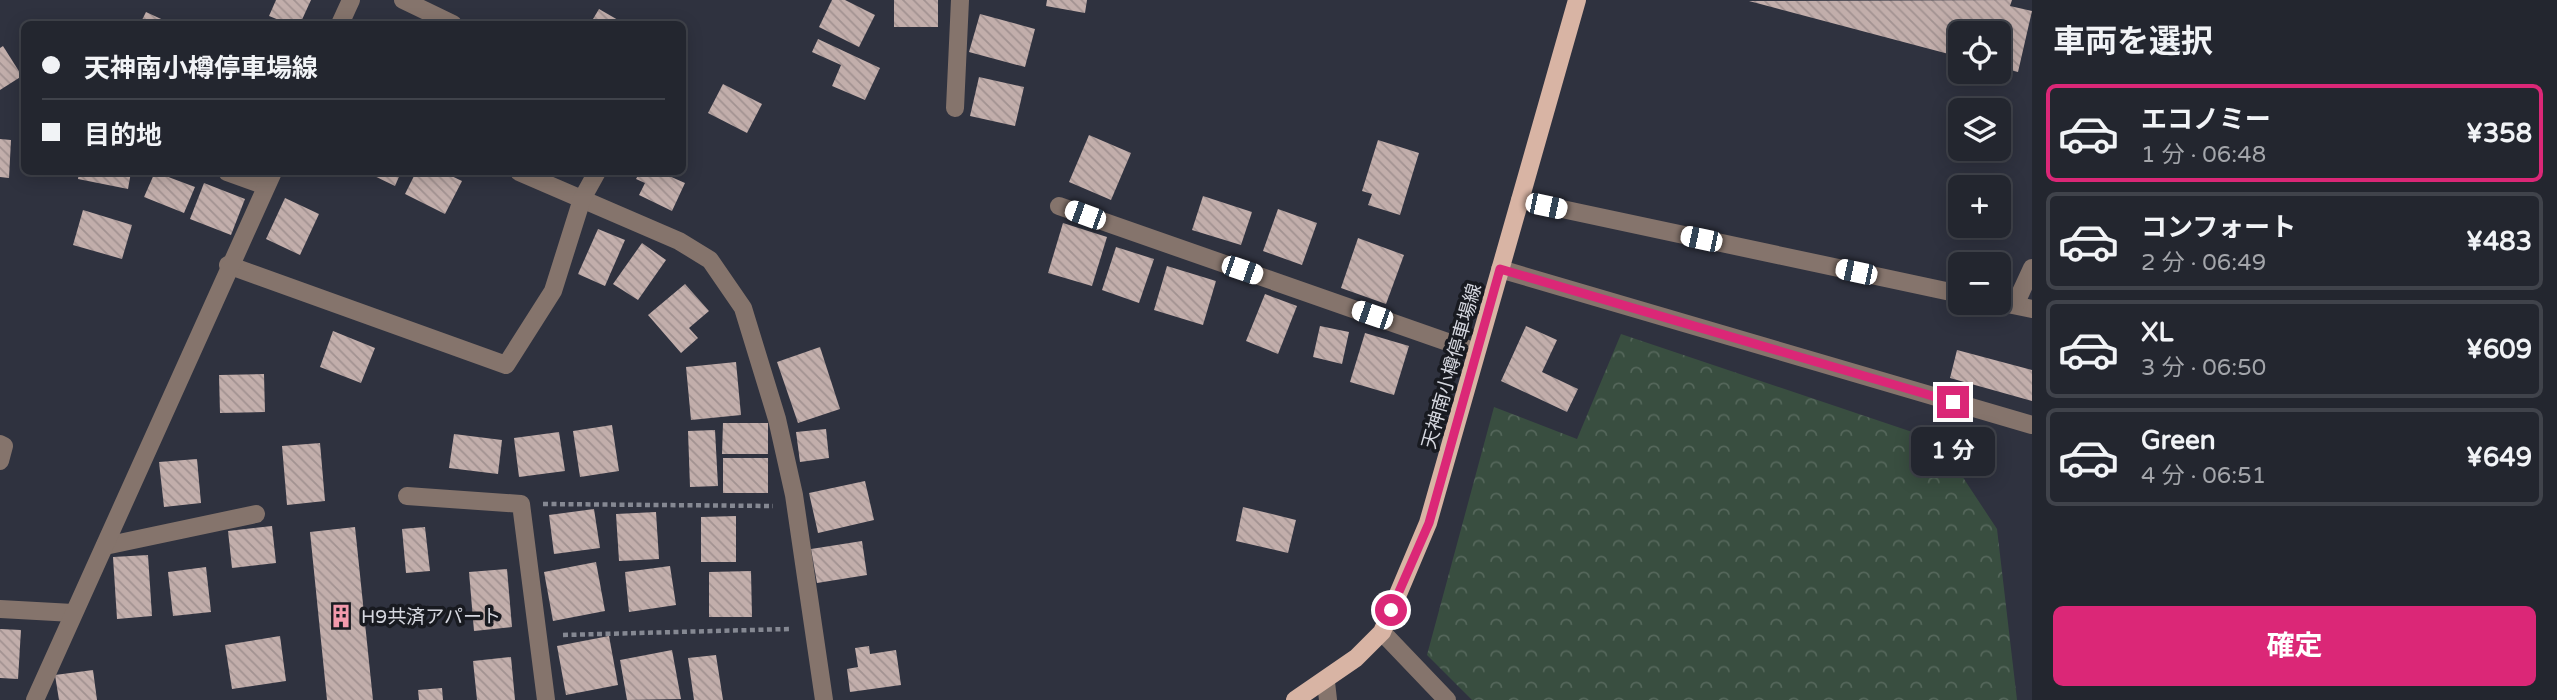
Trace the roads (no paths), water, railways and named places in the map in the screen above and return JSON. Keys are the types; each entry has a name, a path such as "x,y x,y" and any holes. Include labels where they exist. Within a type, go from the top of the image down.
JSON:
{"main road":[{"name":"天神南小樽停車場線","path":"1295,700 1327,691 1382,632 1429,523 1577,0"}],"street":[{"path":"341,21 351,0"},
{"path":"403,0 447,21"},
{"path":"955,108 960,0"},
{"path":"36,700 228,265 269,179 245,175"},
{"path":"526,175 679,241 710,260 743,308 777,419 795,507 824,700"},
{"path":"228,265 506,365 553,291 582,199 595,175"},
{"path":"1520,200 1948,291"},
{"path":"1059,206 1476,352"},
{"path":"2015,305 2032,268"},
{"path":"1500,269 2032,425"},
{"path":"0,444 4,446 0,461"},
{"path":"407,496 522,504 546,700"},
{"path":"105,546 256,514"},
{"path":"0,609 73,613"},
{"path":"1382,632 1447,700"}],"place":[{"name":"H9共済アパート","path":"341,616"}]}
